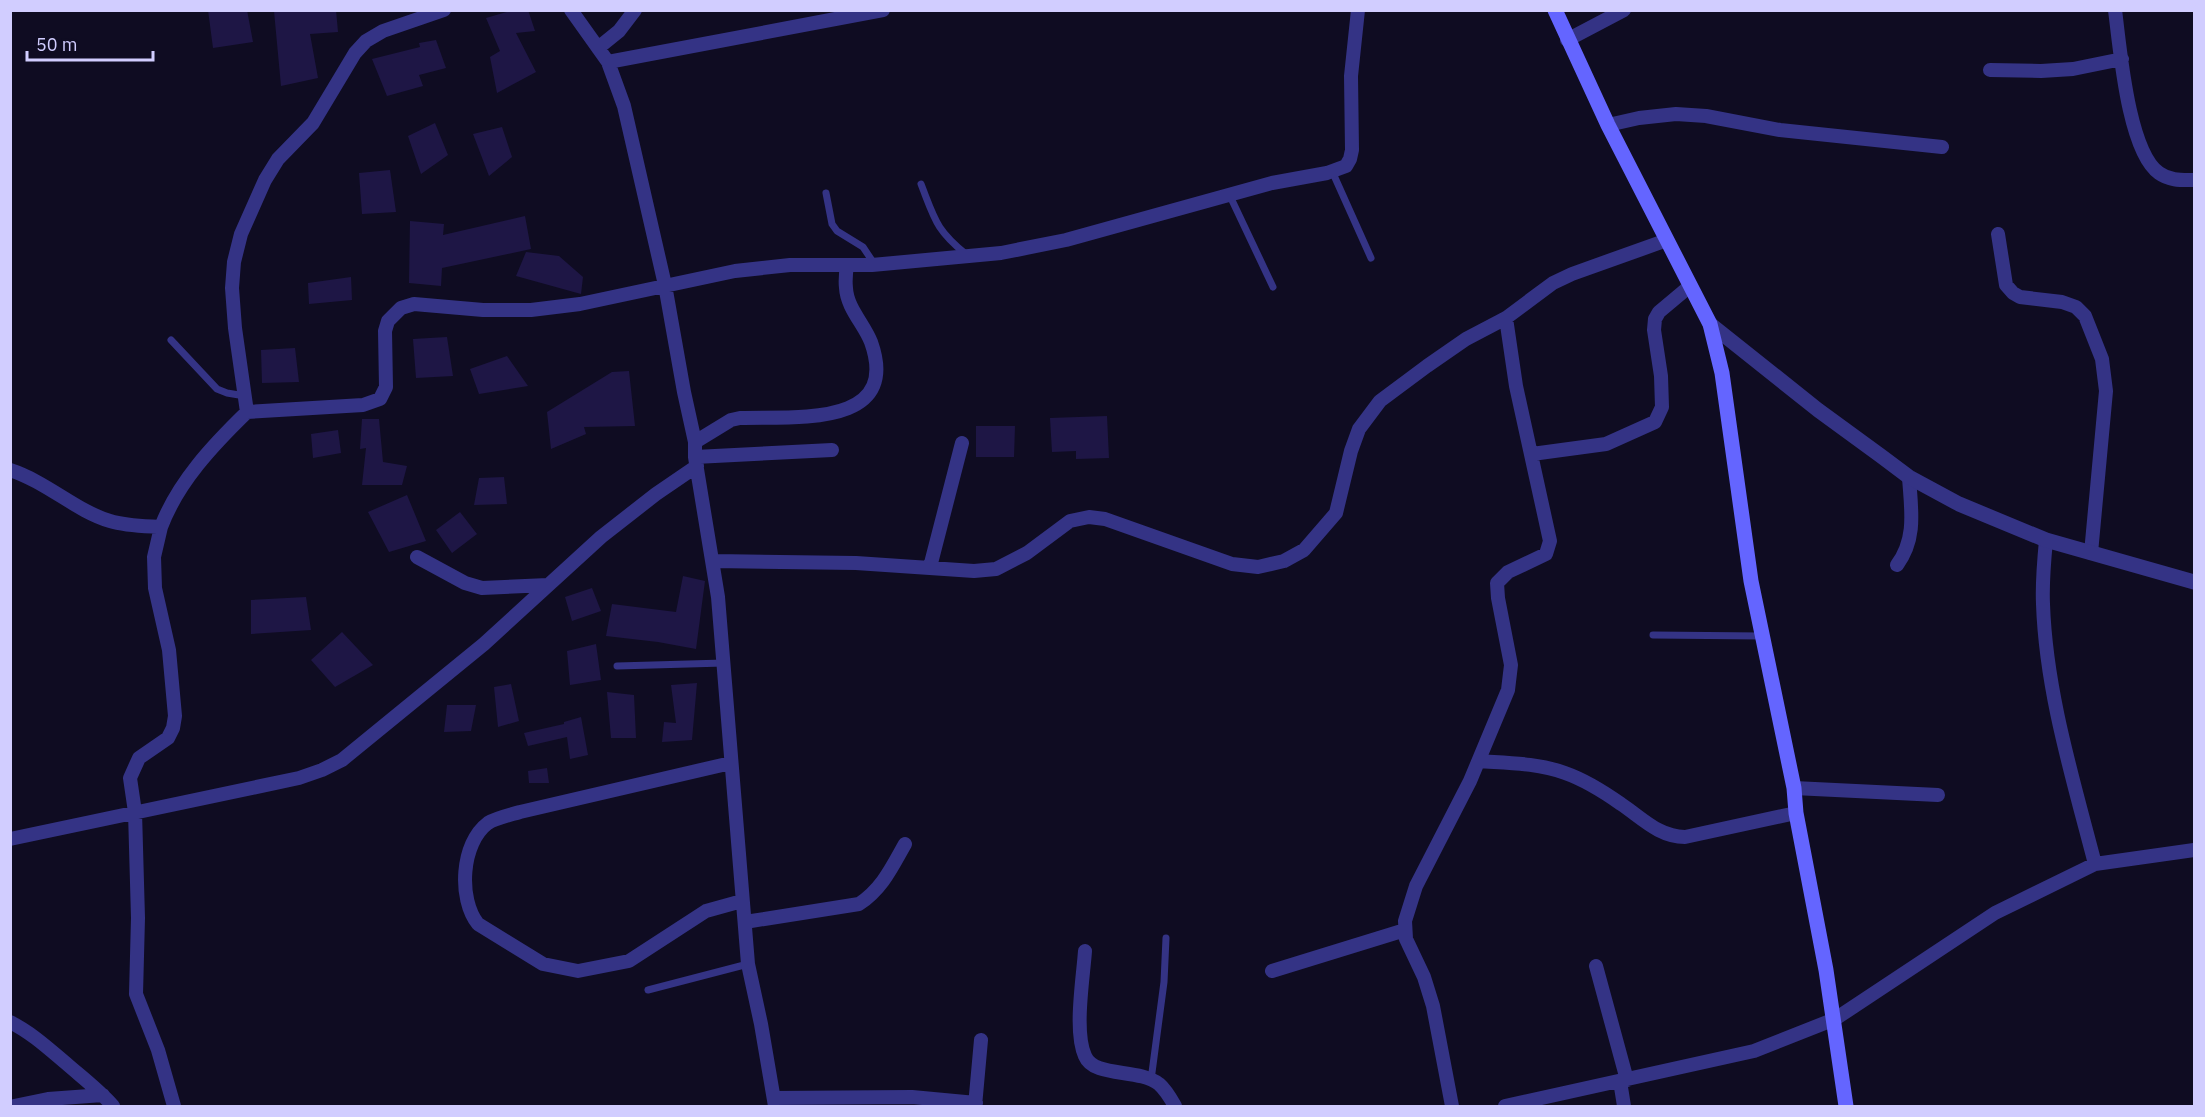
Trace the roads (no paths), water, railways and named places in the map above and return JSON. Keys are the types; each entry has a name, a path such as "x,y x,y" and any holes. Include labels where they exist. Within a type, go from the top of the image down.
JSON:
{"main road":[{"path":"1555,10 1608,125 1710,324 1722,373 1744,541 1794,788 1796,813 1835,1019 1846,1107"}],"street":[{"path":"247,412 235,328 232,288 234,262 241,234 265,180 278,159 313,123 356,53 366,41 383,31 444,10"},
{"path":"571,10 608,62 624,106 665,285 695,442 696,462 714,561 748,964 774,1102 912,1097 976,1105 981,1040"},
{"path":"598,48 619,31 635,10"},
{"path":"608,62 883,10"},
{"path":"174,1107 158,1050 136,994 138,918 135,812 130,778 140,758 168,738 175,716 170,650 155,588 154,557 161,527 168,507 205,456 247,412 363,405 376,402 383,396 386,387 385,331 388,321 401,308 414,304 483,310 531,310 580,304 735,271 790,265 874,265 1001,253 1066,240 1272,183 1346,166 1352,150 1351,76 1358,10"},
{"path":"1567,40 1624,10"},
{"path":"2115,10 2132,120 2147,160 2157,172 2168,178 2194,180"},
{"path":"1990,70 2073,69 2122,58"},
{"path":"1608,125 1659,115 1696,115 1780,130 1942,147"},
{"path":"1998,234 2006,285 2013,294 2020,297 2062,302 2076,307 2085,316 2102,359 2106,391 2091,552"},
{"path":"714,561 856,563 974,571 996,569 1027,553 1070,521 1089,518 1105,519 1232,564 1258,567 1284,561 1304,550 1336,513 1359,429 1380,401 1466,339 1506,318 1553,283 1667,240"},
{"path":"695,442 731,420 818,415 843,411 856,405 867,396 874,380 876,358 870,339 849,301 846,289 847,265"},
{"path":"1532,454 1606,444 1655,422 1662,407 1661,376 1654,330 1655,319 1659,312 1690,286"},
{"path":"1452,1107 1433,1006 1424,977 1404,930 1416,886 1479,761 1508,690 1510,665 1497,583 1508,572 1546,554 1550,541 1516,386 1506,318"},
{"path":"1710,324 1818,410 1909,477 1959,504 2046,540 2194,582"},
{"path":"930,567 962,443"},
{"path":"10,839 234,793 299,778 322,770 342,760 484,644 601,537 696,462 832,450"},
{"path":"10,470 30,477 107,520 123,524 161,527"},
{"path":"1897,565 1906,552 1911,537 1909,477"},
{"path":"2046,540 2043,606 2051,677 2076,794 2095,864"},
{"path":"417,557 465,583 482,588 548,585"},
{"path":"1479,761 1535,766 1564,772 1593,786 1661,832 1674,837 1685,837 1796,813"},
{"path":"731,763 520,812 489,823 468,857 464,881 471,915 478,924 543,964 578,971 629,961 706,911 742,901"},
{"path":"1794,788 1938,795"},
{"path":"745,922 859,904 873,895 905,844"},
{"path":"1505,1107 1754,1051 1835,1019 1995,913 2095,864 2194,850"},
{"path":"1272,971 1404,930"},
{"path":"1085,951 1080,1032 1084,1055 1089,1065 1101,1070 1130,1073 1151,1080 1159,1084 1175,1107"},
{"path":"1596,966 1624,1080 1624,1107"},
{"path":"10,1022 35,1037 103,1095 113,1107"},
{"path":"14,1107 48,1099 103,1095"}],"lane":[{"path":"1332,171 1371,258"},
{"path":"921,184 941,232 969,256"},
{"path":"826,193 832,224 837,231 863,247 874,265"},
{"path":"1230,196 1273,287"},
{"path":"171,340 217,389 245,396"},
{"path":"1653,636 1762,636"},
{"path":"617,666 724,663"},
{"path":"1151,1080 1164,982 1166,938"},
{"path":"648,990 748,964"}]}
